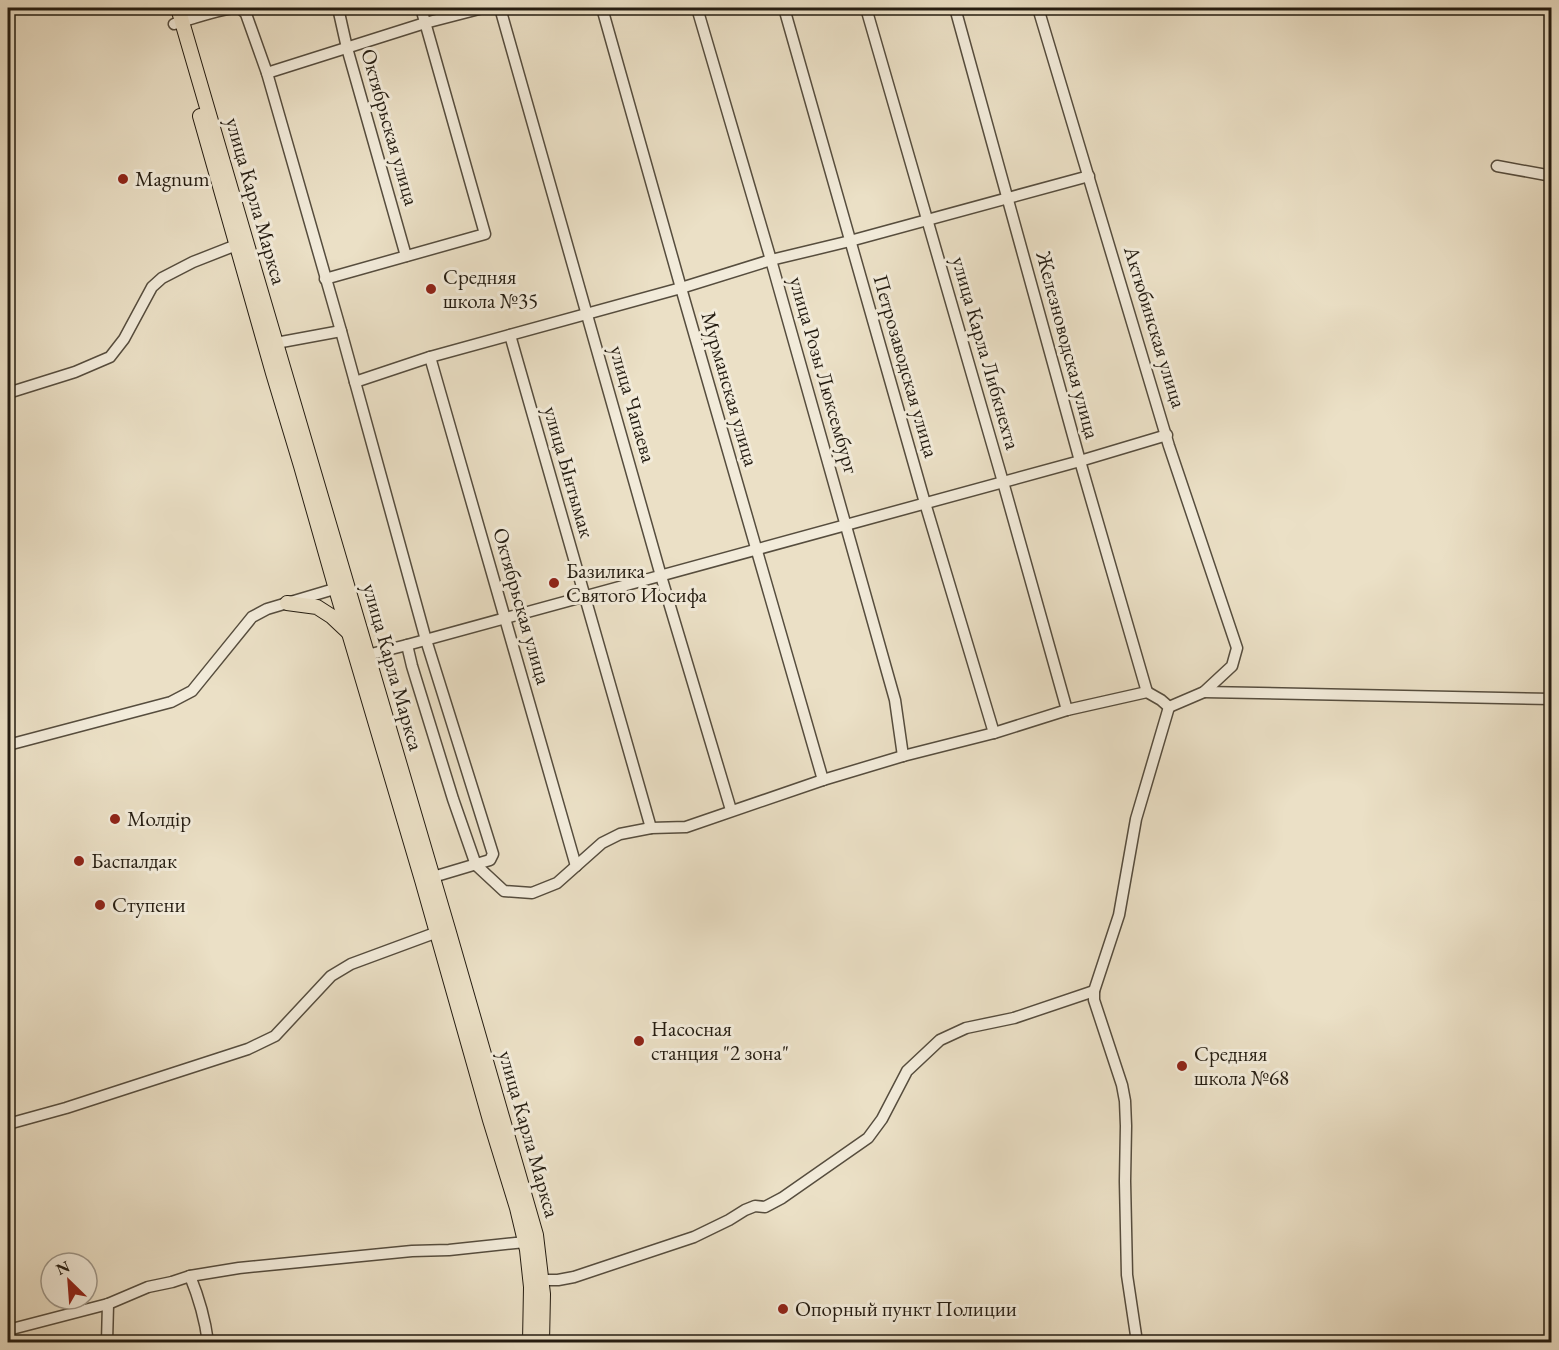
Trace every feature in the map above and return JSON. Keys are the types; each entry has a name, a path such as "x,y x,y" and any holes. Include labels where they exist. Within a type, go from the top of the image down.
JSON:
{"main road":[{"name":"улица Карла Маркса","path":"169,8 179,23"},
{"name":"улица Карла Маркса","path":"178,8 179,23 241,243 342,587 367,655 433,877 443,931 489,1120 537,1280 530,1342"},
{"name":"улица Карла Маркса","path":"241,243 276,343 342,587 349,632 536,1235 542,1342"},
{"path":"287,603 317,608 331,616 349,632"}],"street":[{"path":"179,23 221,11 238,8 243,10 267,73 426,640 493,854 490,860 433,877"},
{"name":"Октябрьская улица","path":"338,8 347,48 406,256"},
{"path":"325,279 485,234 421,8"},
{"path":"267,73 426,23 483,8"},
{"name":"улица Чапаева","path":"501,8 662,576 731,810"},
{"name":"Мурманская улица","path":"602,8 823,780"},
{"name":"улица Розы Люксембург","path":"697,8 847,525 895,700 903,756"},
{"name":"Петрозаводская улица","path":"784,8 925,503 994,734"},
{"name":"улица Карла Либкнехта","path":"866,8 1067,710"},
{"name":"Железноводская улица","path":"955,8 1080,461 1148,692"},
{"name":"Актюбинская улица","path":"1038,8 1169,446 1238,648 1232,666 1204,692"},
{"path":"1497,166 1551,176"},
{"path":"355,382 430,357 681,288 771,260 850,241 1089,176"},
{"path":"8,393 75,372 110,357 124,339 152,287 162,278 193,262 241,243"},
{"path":"276,343 341,331"},
{"name":"улица Ынтымак","path":"510,335 651,828"},
{"name":"Октябрьская улица","path":"430,357 576,866"},
{"path":"367,655 662,576 1167,435"},
{"path":"8,745 171,702 192,691 252,617 267,609 342,587"},
{"path":"407,645 453,799 476,865 504,891 532,893 557,883 602,843 620,834 651,828 686,827 823,780 903,756 994,734 1067,710 1148,692 1169,707"},
{"path":"1169,707 1204,692 1551,699"},
{"path":"1137,1342 1127,1275 1125,1101 1122,1085 1094,1000 1094,991 1119,915 1136,819 1169,707"},
{"path":"8,1124 66,1108 256,1046 275,1036 331,976 351,964 443,931"},
{"path":"537,1280 574,1277 694,1237 755,1206 765,1207 782,1198 867,1138 882,1119 907,1071 940,1040 966,1028 1014,1018 1094,991"},
{"path":"8,1330 108,1304 148,1287 190,1276 239,1268 525,1242"},
{"path":"190,1276 206,1324 208,1342"},
{"path":"107,1342 108,1304"}],"place":[{"name":"Magnum","path":"123,179"},
{"name":"Средняя школа №35","path":"431,289"},
{"name":"Базилика Святого Иосифа","path":"554,583"},
{"name":"Молдiр","path":"115,819"},
{"name":"Баспалдак","path":"79,861"},
{"name":"Ступени","path":"100,905"},
{"name":"Насосная станция \"2 зона\"","path":"639,1041"},
{"name":"Средняя школа №68","path":"1182,1066"},
{"name":"Опорный пункт Полиции","path":"783,1309"}]}
